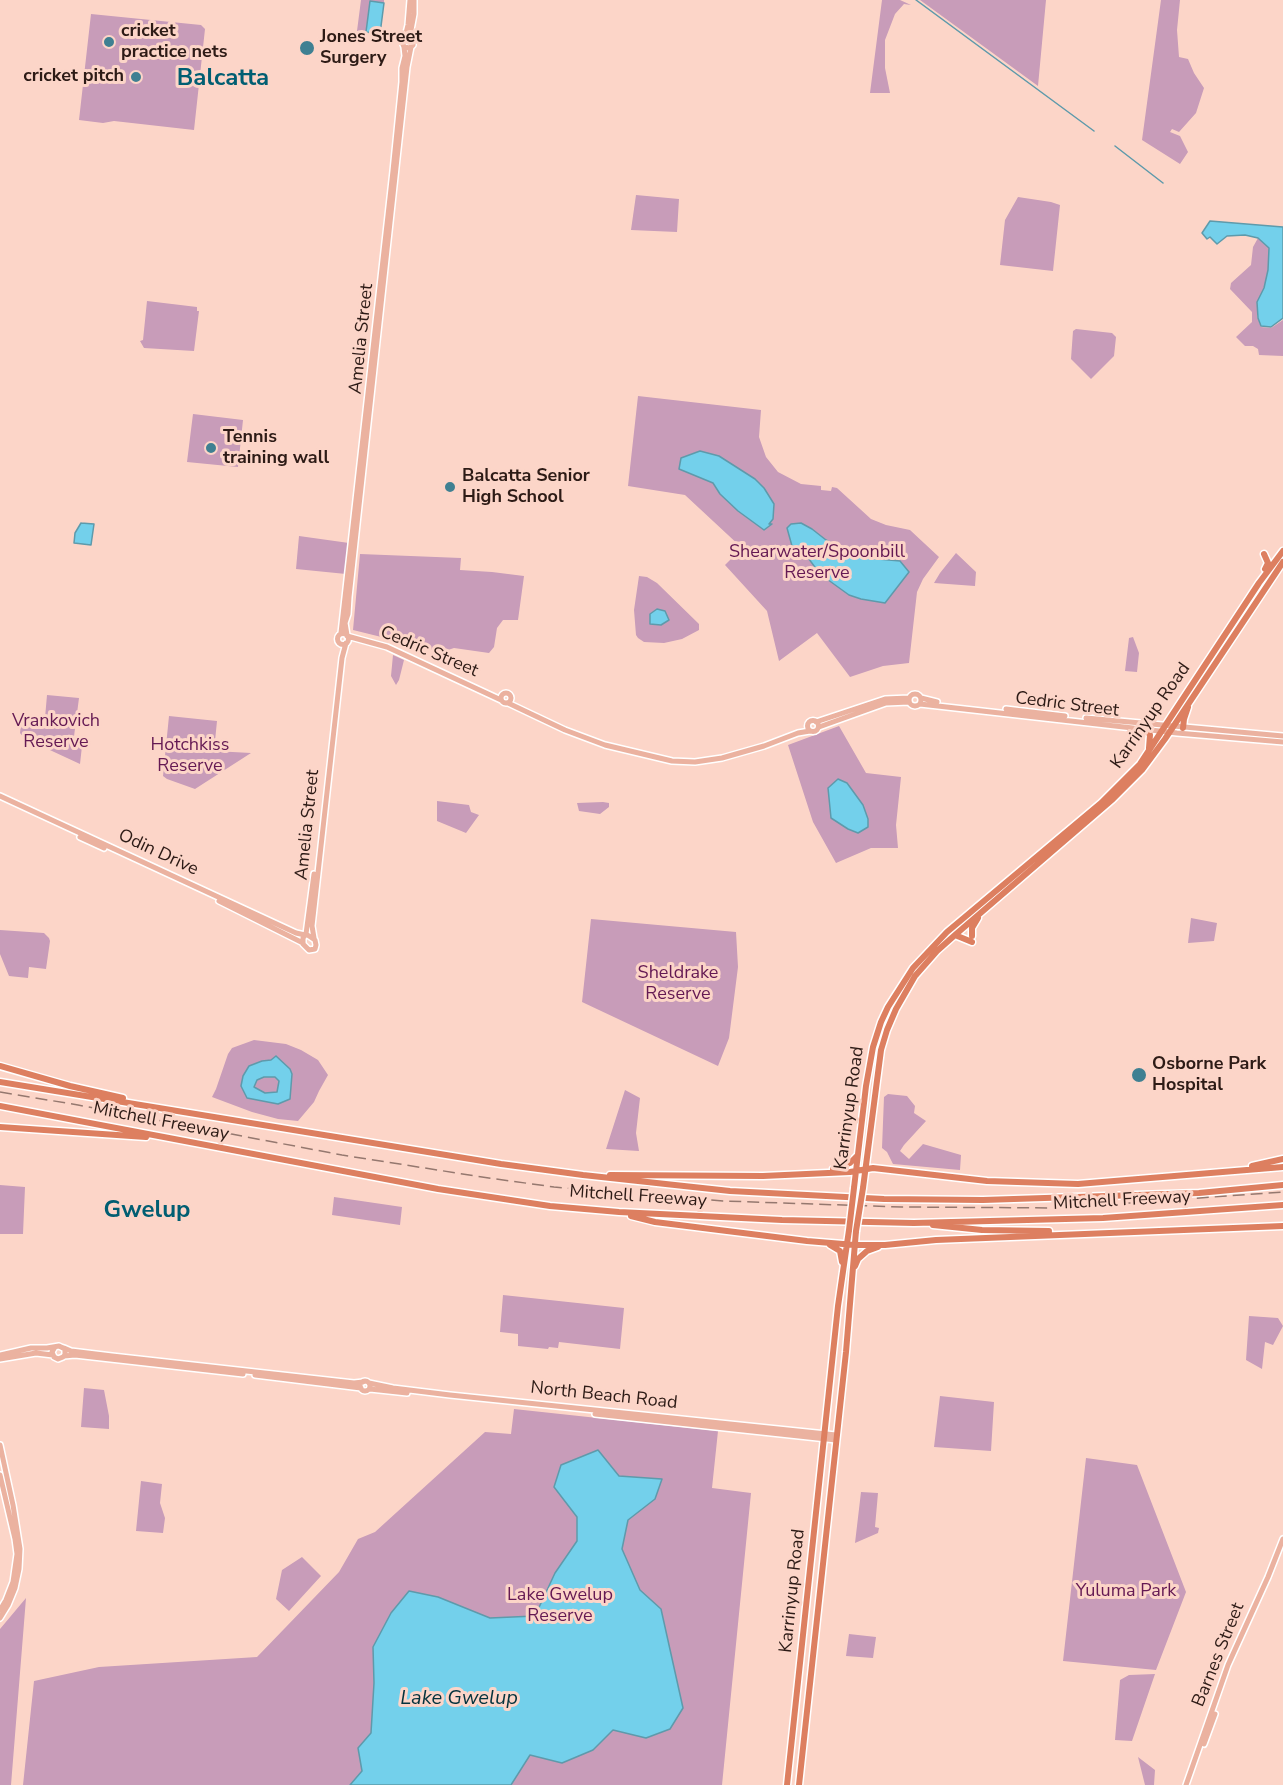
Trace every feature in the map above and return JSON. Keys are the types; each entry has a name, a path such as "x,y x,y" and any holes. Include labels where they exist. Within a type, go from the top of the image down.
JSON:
{"highway":[{"name":"Karrinyup Road","path":"787,1785 838,1306 866,1169 878,1071 887,1030 915,976 937,951 1130,784 1142,770 1259,583 1283,551"},
{"path":"1259,583 1268,563 1264,554"},
{"name":"Karrinyup Road","path":"853,1230 854,1188 873,1047 888,1007 913,968 939,940 1115,790 1140,764 1193,696 1283,562"},
{"path":"1184,728 1186,713 1193,696"},
{"path":"1146,729 1150,735 1150,741 1146,754"},
{"path":"955,935 972,939 973,927 980,914"},
{"path":"873,1047 879,1048 887,1030"},
{"path":"0,1066 70,1086 170,1109"},
{"name":"Mitchell Freeway","path":"0,1082 583,1176 786,1195 921,1200 1032,1199 1199,1193 1283,1185"},
{"name":"Mitchell Freeway","path":"0,1106 447,1191 550,1206 619,1212 782,1220 914,1222 1103,1218 1283,1206"},
{"path":"0,1127 170,1138"},
{"path":"869,1133 872,1161 886,1169"},
{"path":"818,1173 850,1163 858,1155"},
{"path":"1231,1171 1283,1160"},
{"path":"583,1176 763,1176 886,1169 987,1181 1078,1184 1283,1167"},
{"path":"619,1212 655,1222 830,1245 840,1251 842,1283"},
{"path":"914,1222 973,1229 1106,1233"},
{"path":"807,1241 885,1245 936,1240 1283,1226"},
{"name":"Karrinyup Road","path":"798,1785 850,1307 853,1269 851,1244"},
{"path":"853,1269 858,1259 867,1251 885,1245"},
{"path":"838,1306 850,1307"}],"main road":[{"path":"409,38 402,42 407,47 413,44 409,38 412,0"},
{"name":"Amelia Street","path":"314,938 312,926 316,883 346,638 345,623 348,614 407,67 407,47"},
{"name":"Amelia Street","path":"305,935 335,698 339,656 337,638 346,638"},
{"name":"Cedric Street","path":"339,643 342,644 346,638 383,645 481,690 502,697 509,695 509,701 524,711 605,746 672,761 722,758 747,752 809,728 816,731 818,724"},
{"name":"Cedric Street","path":"909,700 912,694 915,694 921,701 1146,729 1184,728 1231,734"},
{"name":"Cedric Street","path":"809,728 811,721 818,724 885,699 909,700"},
{"name":"Cedric Street","path":"909,700 913,706 917,706 921,701"},
{"name":"Cedric Street","path":"921,701 1167,729 1282,739"},
{"name":"Odin Drive","path":"0,798 293,932 314,938"},
{"name":"Odin Drive","path":"0,798 303,943"},
{"path":"305,935 303,943 308,949 312,950 316,947 314,938"},
{"name":"North Beach Road","path":"1,1358 31,1348 60,1346 71,1351 366,1385"},
{"path":"53,1355 52,1351 55,1347"},
{"path":"64,1348 64,1356"},
{"name":"North Beach Road","path":"1,1358 36,1353 53,1355 58,1359 75,1355 836,1437"},
{"path":"0,1446 13,1504 20,1550 20,1569 15,1588 0,1618"},
{"path":"0,1475 15,1539 16,1559 11,1588 0,1610"},
{"path":"0,1484 4,1491"},
{"name":"Barnes Street","path":"1188,1785 1228,1665 1283,1539"},
{"name":"Barnes Street","path":"1188,1785 1231,1667 1272,1578 1283,1548"}],"green space":[{"path":"361,0 384,0 384,3 370,1 366,32 357,31"},
{"path":"882,0 900,0 911,5 904,4 895,14 885,40 885,68 890,93 870,93"},
{"path":"920,0 1046,0 1038,86"},
{"path":"1161,0 1180,0 1177,30 1179,57 1188,59 1204,88 1196,113 1179,132 1172,129 1170,132 1180,136 1188,152 1180,164 1142,140"},
{"path":"91,14 201,25 205,29 194,130 114,121 103,123 79,120"},
{"path":"636,195 679,199 677,232 631,230"},
{"path":"1018,197 1060,205 1053,271 1000,265 1005,220"},
{"path":"1258,238 1269,248 1268,270 1264,288 1257,302 1257,316 1261,327 1271,328 1283,320 1283,356 1259,355 1258,349 1245,346 1236,337 1252,322 1252,312 1230,289 1231,283 1251,265 1253,247"},
{"path":"147,301 197,307 199,311 194,351 144,348 140,341 143,340"},
{"path":"1076,329 1112,333 1116,337 1114,356 1091,379 1071,359 1073,331"},
{"name":"Shearwater/Spoonbill Reserve","path":"638,396 761,410 759,437 766,457 778,472 801,484 821,486 821,490 831,491 832,487 837,488 871,519 910,530 939,557 923,579 917,592 909,663 883,666 850,677 817,633 779,661 767,611 725,565 742,548 685,495 628,486"},
{"path":"193,414 243,420 238,467 187,462"},
{"path":"299,536 349,543 346,574 296,569"},
{"path":"956,553 976,572 975,586 934,583"},
{"path":"360,554 461,558 460,570 524,576 518,620 503,620 497,628 494,647 489,653 454,648 442,652 353,630"},
{"path":"639,576 647,577 657,583 699,624 699,630 682,639 664,643 644,642 638,638 634,610"},
{"path":"1133,637 1139,653 1137,672 1125,671 1129,638"},
{"path":"393,655 404,660 396,685 391,676"},
{"name":"Vrankovich Reserve","path":"47,695 79,698 73,744 82,746 80,764 24,738 20,733 22,716 45,718"},
{"name":"Hotchkiss Reserve","path":"169,716 217,721 214,751 251,753 195,789 167,779 163,776"},
{"path":"839,726 866,773 901,777 896,825 898,848 871,848 836,863 813,822 788,745"},
{"path":"437,801 469,805 471,812 479,815 466,833 437,821"},
{"path":"577,803 609,803 609,807 600,814 579,811"},
{"path":"1191,918 1217,923 1214,941 1188,943"},
{"name":"Sheldrake Reserve","path":"591,919 736,932 738,967 729,1038 718,1066 582,1002"},
{"path":"0,930 44,933 50,941 46,969 29,967 28,978 9,976 0,954"},
{"path":"254,1040 286,1044 301,1050 318,1060 328,1075 314,1102 298,1121 278,1119 252,1112 212,1097 232,1048"},
{"path":"625,1090 640,1098 636,1133 639,1151 606,1149"},
{"path":"888,1094 907,1096 915,1106 914,1113 926,1121 900,1151 909,1159 923,1144 961,1155 960,1170 893,1164 887,1152 882,1148 884,1097"},
{"path":"0,1185 25,1187 23,1234 0,1234"},
{"path":"334,1197 402,1207 400,1225 332,1215"},
{"path":"503,1295 624,1308 620,1349 559,1342 558,1348 549,1347 548,1349 518,1346 518,1334 500,1332"},
{"path":"1249,1316 1278,1318 1283,1326 1273,1345 1265,1342 1262,1369 1246,1360"},
{"path":"84,1388 104,1390 109,1429 81,1427"},
{"path":"940,1396 994,1402 991,1451 934,1447"},
{"name":"Lake Gwelup Reserve","path":"514,1409 718,1431 712,1488 751,1493 722,1785 23,1785 34,1681 99,1667 257,1657 339,1572 358,1539 375,1532 485,1432 511,1434"},
{"name":"Yuluma Park","path":"1086,1458 1137,1465 1186,1592 1156,1670 1063,1661"},
{"path":"141,1481 162,1484 160,1503 165,1518 163,1533 136,1531"},
{"path":"861,1492 878,1493 875,1527 879,1528 878,1533 855,1543"},
{"path":"302,1557 321,1576 289,1611 276,1599 282,1570"},
{"path":"26,1598 11,1785 0,1785 0,1629"},
{"path":"849,1634 876,1637 873,1658 846,1656"},
{"path":"1155,1674 1132,1741 1115,1740 1120,1680 1129,1675"},
{"path":"1138,1757 1155,1770 1154,1785 1145,1785"}],"water":[{"path":"370,1 384,3 380,34 366,32"},
{"path":"1210,221 1283,227 1283,318 1271,327 1261,326 1257,302 1264,288 1268,270 1269,248 1258,238 1245,235 1227,236 1217,244 1210,237 1207,239 1202,233"},
{"path":"700,451 719,456 755,479 764,488 774,504 773,519 769,524 772,524 764,530 738,511 720,494 713,483 679,469 681,458"},
{"path":"81,523 94,524 91,545 74,543 75,533"},
{"path":"801,523 852,554 900,561 909,572 885,603 849,595 820,574 806,555 792,546 787,528 791,524"},
{"path":"657,609 665,611 669,620 661,625 650,624 650,614"},
{"path":"838,779 847,783 863,805 868,827 858,833 831,818 828,788"},
{"path":"276,1056 290,1069 292,1074 290,1099 278,1104 247,1098 241,1086 243,1076 249,1066 271,1060","holes":["264,1077 275,1077 279,1081 277,1092 265,1093 254,1087 257,1080"]},
{"name":"Lake Gwelup","path":"598,1450 619,1476 662,1479 655,1499 628,1520 622,1549 640,1590 661,1609 683,1708 670,1729 646,1738 613,1730 593,1750 562,1763 530,1755 511,1785 350,1785 362,1771 358,1748 371,1733 374,1683 373,1647 391,1613 409,1591 438,1597 490,1618 535,1616 555,1573 577,1541 577,1517 554,1487 561,1465"}],"waterway":[{"path":"916,0 1094,131"},
{"path":"1115,146 1163,183"}],"railway":[{"path":"0,1092 342,1155 482,1177 554,1187 723,1201 902,1207 1059,1208 1283,1192"}],"place":[{"name":"cricket practice nets","path":"109,42"},
{"name":"Jones Street Surgery","path":"307,48"},
{"name":"cricket pitch","path":"136,77"},
{"name":"Tennis training wall","path":"211,448"},
{"name":"Balcatta Senior High School","path":"450,487"},
{"name":"Osborne Park Hospital","path":"1139,1075"}],"district":[{"name":"Balcatta","path":"223,79"},
{"name":"Gwelup","path":"147,1211"}]}
